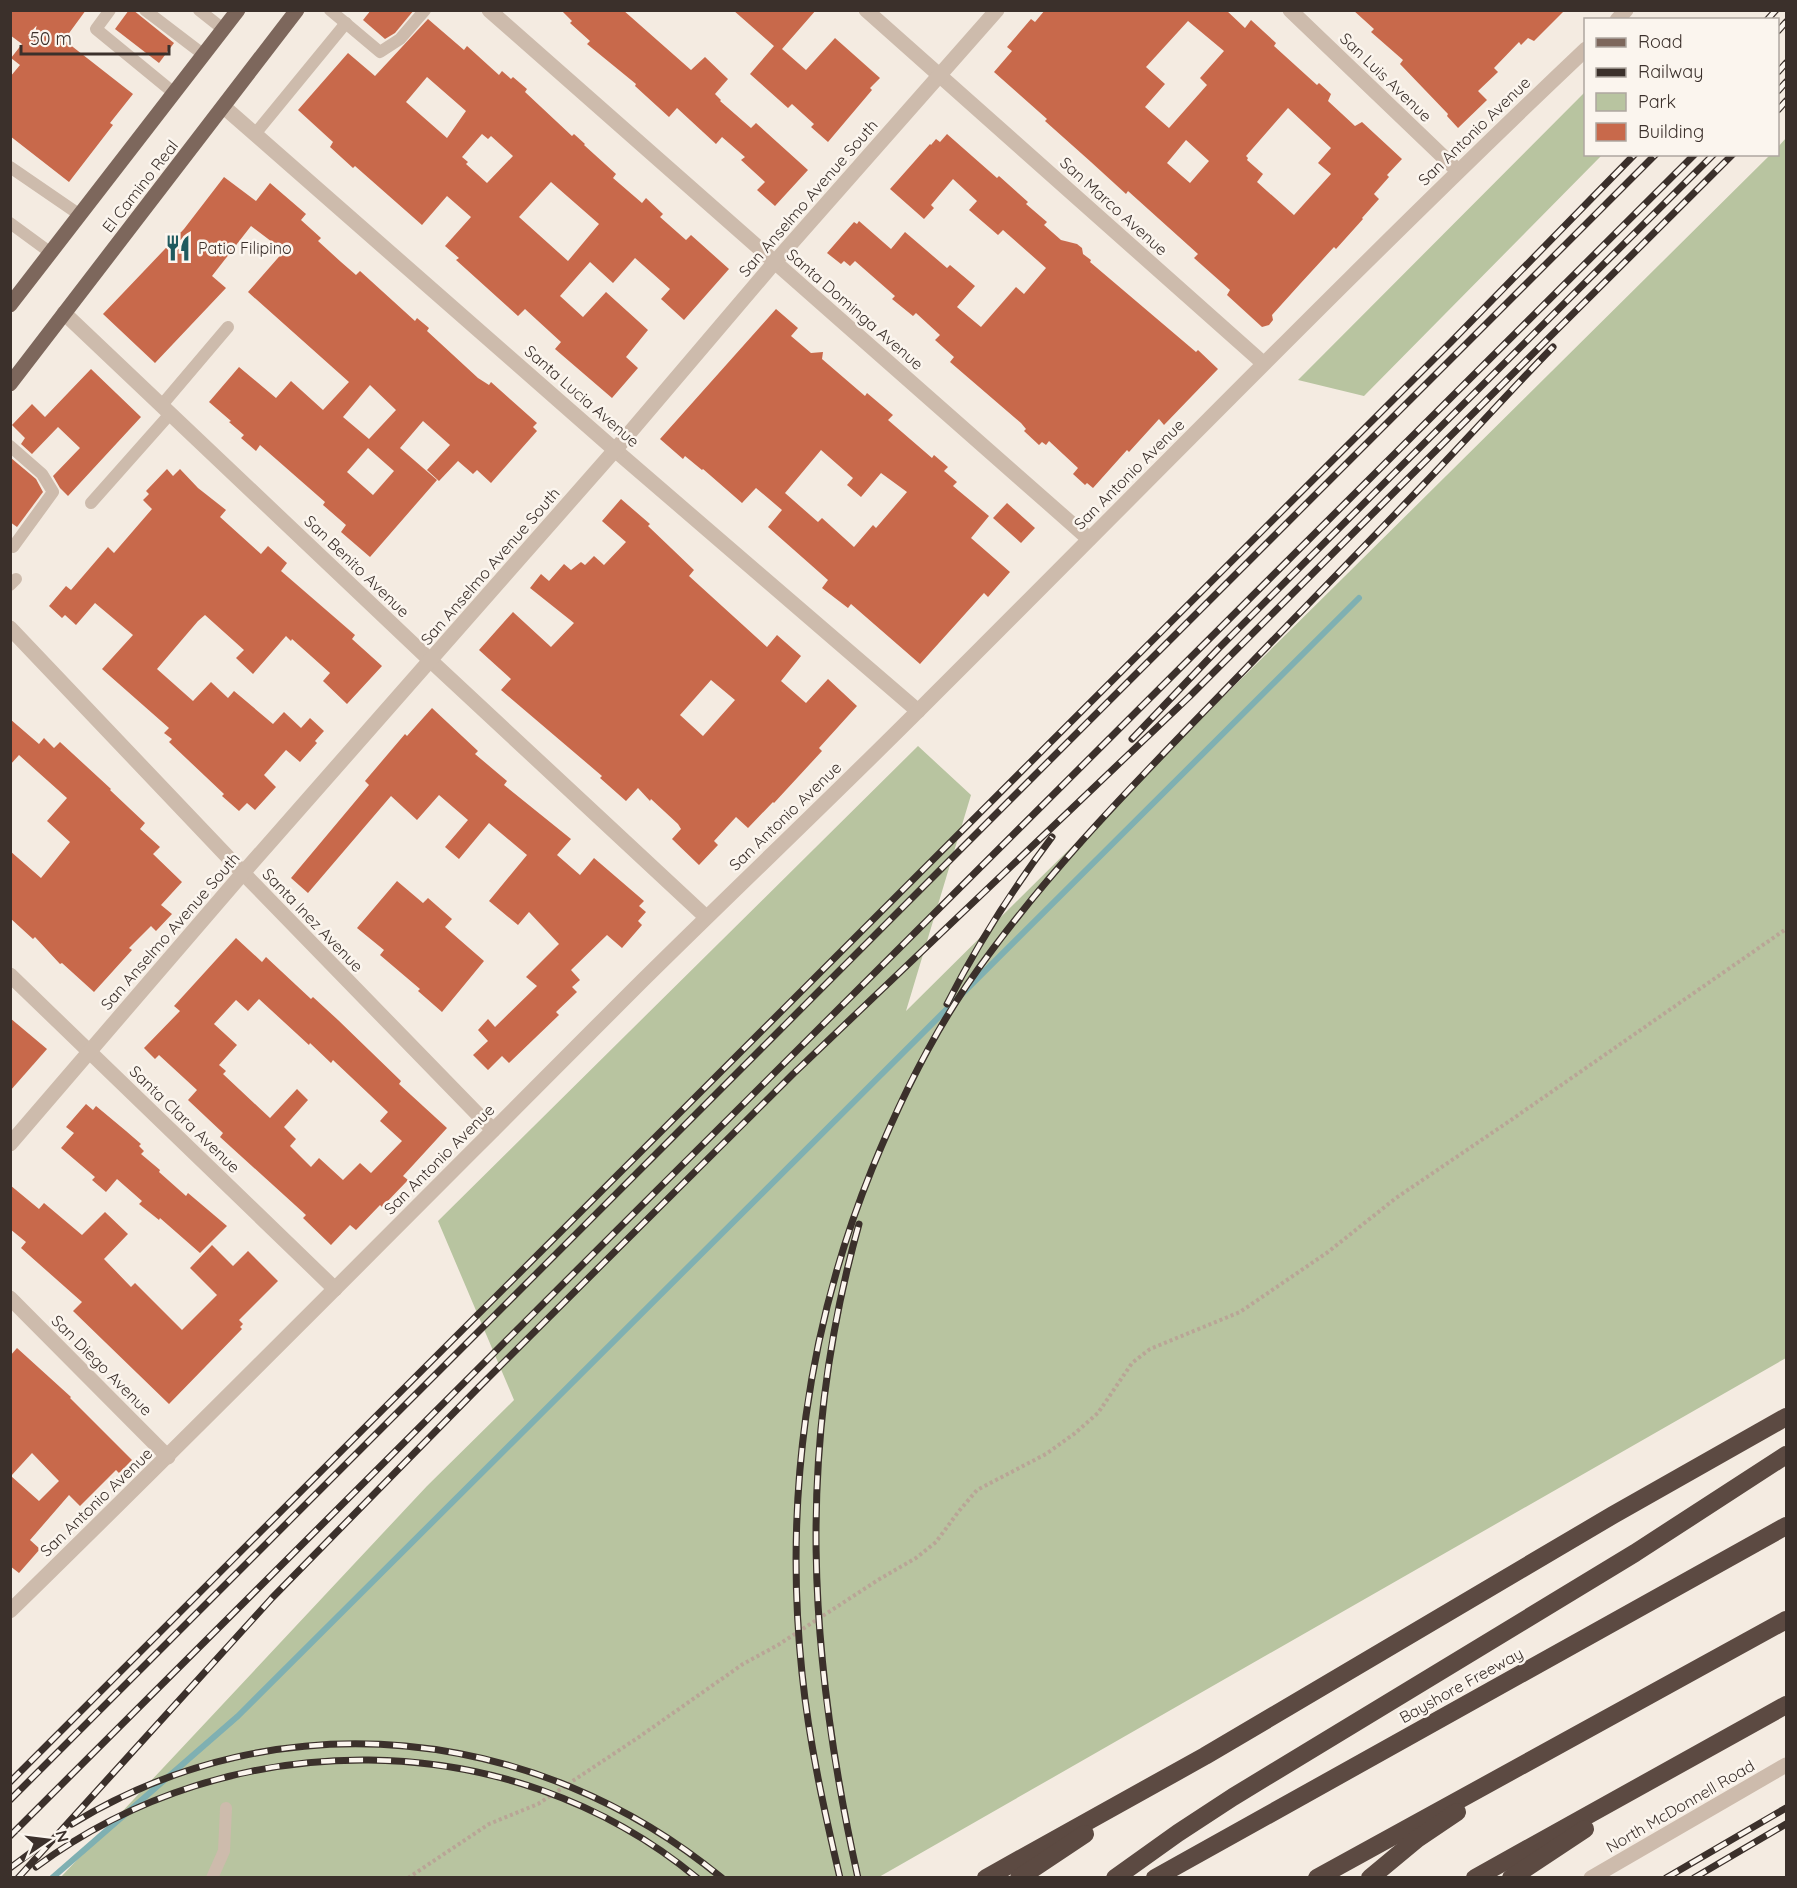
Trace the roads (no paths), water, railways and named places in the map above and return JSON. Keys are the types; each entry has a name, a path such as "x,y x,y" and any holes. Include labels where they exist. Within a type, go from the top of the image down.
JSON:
{"highway":[{"path":"986,1878 1205,1756 1613,1515 1786,1417"},
{"path":"1115,1878 1233,1797 1635,1553 1786,1455"},
{"name":"Bayshore Freeway","path":"1155,1878 1786,1527"},
{"path":"1317,1878 1786,1620"},
{"path":"1476,1878 1786,1705"},
{"path":"1370,1878 1417,1839 1553,1747"},
{"path":"1511,1878 1711,1747"},
{"path":"1019,1878 1205,1756"}],"main road":[{"name":"El Camino Real","path":"10,305 238,10"},
{"name":"El Camino Real","path":"10,384 297,10"}],"street":[{"name":"Santa Dominga Avenue","path":"489,10 1089,539"},
{"name":"San Marco Avenue","path":"866,10 1263,363"},
{"name":"San Anselmo Avenue South","path":"10,1144 243,873 615,450 774,263 998,10"},
{"name":"San Luis Avenue","path":"1290,10 1457,170"},
{"name":"San Antonio Avenue","path":"10,1611 168,1457 706,917 918,711 1457,170 1584,51"},
{"name":"Santa Lucia Avenue","path":"224,107 615,450 918,711"},
{"name":"San Benito Avenue","path":"64,313 431,661 706,917"},
{"name":"Santa Inez Avenue","path":"10,628 243,873 493,1130"},
{"name":"Santa Clara Avenue","path":"10,975 335,1290"},
{"name":"San Diego Avenue","path":"10,1298 168,1457"},
{"name":"North McDonnell Road","path":"1591,1878 1786,1766"}],"lane":[{"path":"110,10 96,29 174,93"},
{"path":"145,10 204,55"},
{"path":"199,10 223,29"},
{"path":"330,10 380,52 400,39 425,10"},
{"path":"255,134 346,23"},
{"path":"10,167 80,215"},
{"path":"10,223 51,253"},
{"path":"91,503 166,410 228,327"},
{"path":"10,446 42,474 53,492 13,547"},
{"path":"212,1878 224,1851 226,1808"}],"waterway":[{"path":"52,1878 238,1716 1359,598"}],"railway":[{"path":"1769,18 1776,10"},
{"path":"1779,30 1786,22"},
{"path":"1779,71 1786,63"},
{"path":"1779,90 1786,82"},
{"path":"1779,109 1786,101"},
{"path":"10,1782 1451,342 1633,156"},
{"path":"10,1800 1654,156"},
{"path":"10,1836 1693,156"},
{"path":"1132,739 1219,648 1712,156"},
{"path":"18,1878 272,1598 480,1386 793,1074 1190,696 1731,156"},
{"path":"840,1878 818,1776 802,1673 797,1609 796,1544 799,1480 806,1416 831,1291 850,1230 892,1121 939,1029 967,985 999,941 1067,857 1553,347"},
{"path":"947,1004 996,918 1052,837"},
{"path":"858,1878 828,1712 820,1631 816,1551 818,1470 825,1389 839,1307 859,1224"},
{"path":"72,1824 152,1784 235,1757 320,1745 405,1746 489,1760 571,1787 649,1827 722,1878"},
{"path":"36,1867 112,1820 195,1786 281,1766 369,1760 456,1768 542,1790 623,1827 697,1878"},
{"path":"1666,1878 1786,1808"},
{"path":"1694,1878 1786,1824"},
{"path":"10,1868 37,1848"}],"place":[{"name":"Patio Filipino","path":"178,248"}]}
